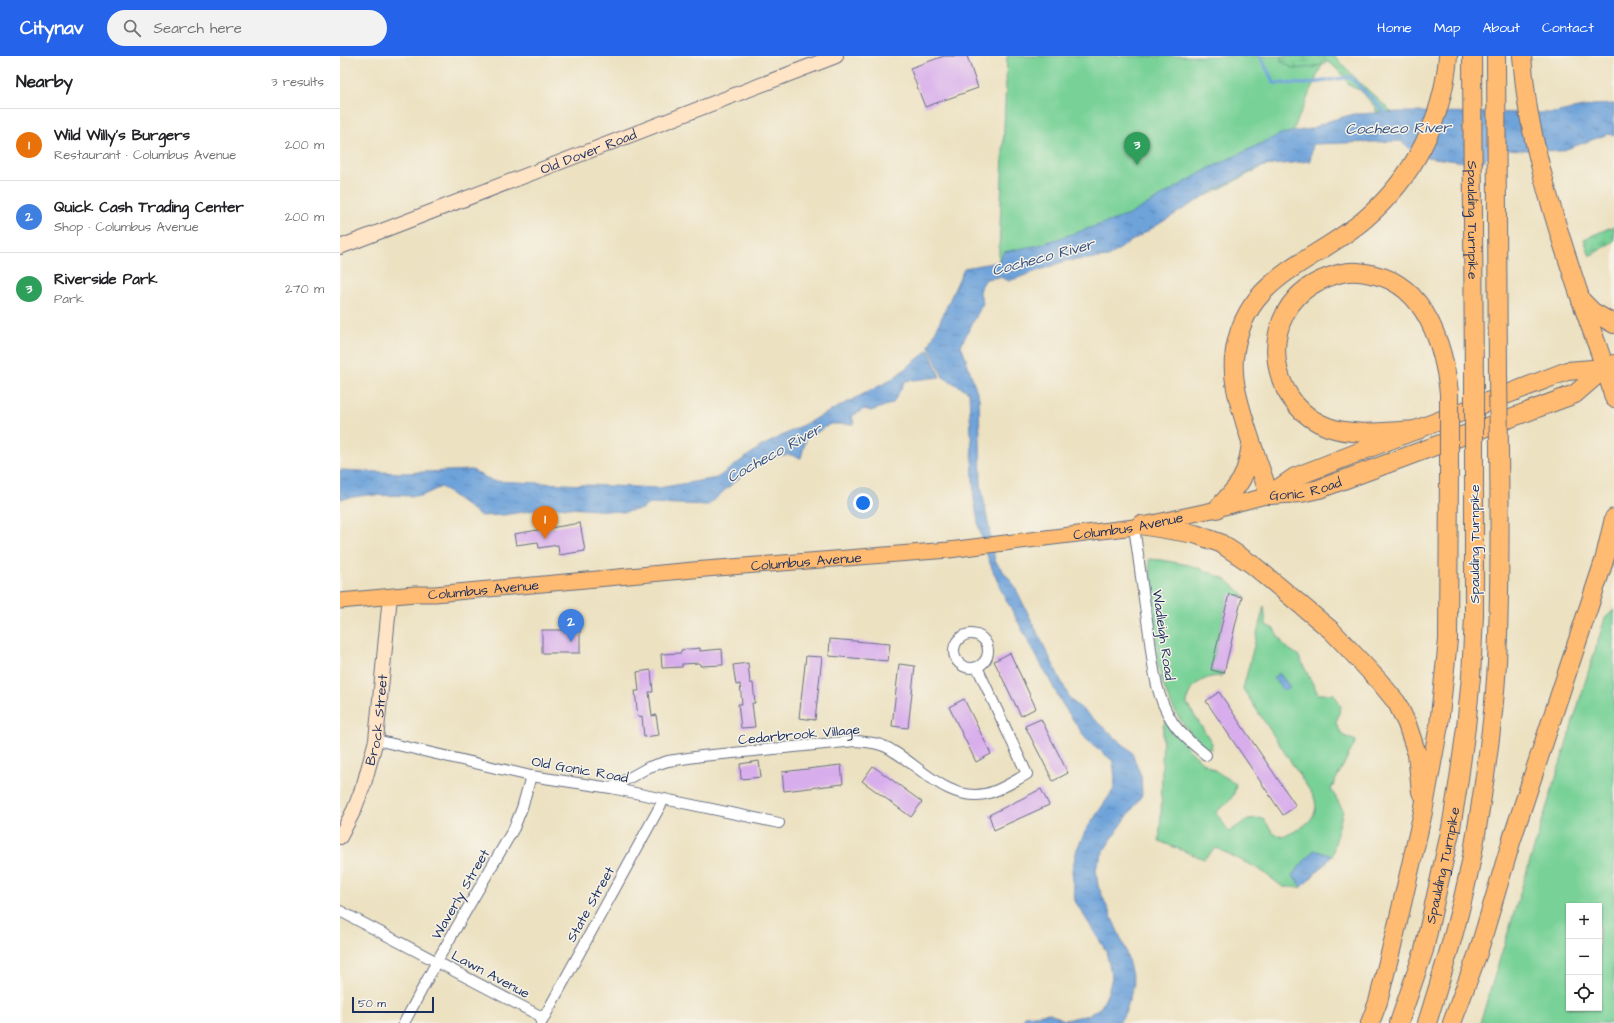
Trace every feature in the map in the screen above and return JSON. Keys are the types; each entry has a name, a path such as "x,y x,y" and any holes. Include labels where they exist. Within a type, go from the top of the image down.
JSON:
{"highway":[{"path":"1269,495 1239,402 1235,379 1234,359 1237,339 1244,321 1263,291 1275,280 1365,220 1404,177 1423,148 1442,94 1448,56"},
{"name":"Spaulding Turnpike","path":"1399,1023 1424,950 1451,828 1462,757 1471,677 1473,623 1474,458 1472,56"},
{"name":"Spaulding Turnpike","path":"1427,1023 1445,967 1461,904 1477,828 1490,732 1497,664 1499,593 1499,449 1496,56"},
{"path":"1522,56 1525,89 1537,152 1558,230 1596,346 1610,366 1614,398"},
{"path":"1370,1023 1378,1002 1398,926 1423,812 1439,725 1448,640 1449,468 1447,374 1437,336 1419,303 1406,289 1392,281 1364,272 1349,272 1334,275 1320,281 1308,287 1297,296 1281,321 1275,348 1276,362 1280,378 1287,394 1299,410 1323,425 1346,431 1366,432 1418,430"},
{"path":"1581,300 1593,312 1614,324"},
{"name":"Gonic Road","path":"1269,495 1295,477 1567,371 1610,366"},
{"name":"Gonic Road","path":"1269,495 1301,493 1319,489 1575,394 1610,366"},
{"path":"1217,509 1242,480 1248,465 1251,441"},
{"path":"1452,1023 1478,953 1512,839 1609,554 1614,518"},
{"path":"1137,526 1195,534 1220,543 1237,553 1309,610 1348,647 1380,681 1397,703 1407,724 1417,754 1423,812"}],"main road":[{"name":"Columbus Avenue","path":"340,601 692,570 978,547 1137,526 1217,509 1269,495"}],"street":[{"name":"Old Dover Road","path":"340,247 836,56"},
{"name":"Wadleigh Road","path":"1137,526 1152,662 1156,682 1161,698 1172,721 1187,739 1206,756"},
{"name":"Brock Street","path":"340,837 354,810 364,784 376,740 390,596"},
{"name":"Cedarbrook Village","path":"611,788 649,767 668,762 702,756 855,741 880,744 893,750 930,778 962,794 987,794 1027,774 977,667"},
{"name":"Old Gonic Road","path":"376,740 531,776 611,788 779,822"},
{"name":"Waverly Street","path":"404,1023 437,961 514,828 522,808 531,776"},
{"name":"State Street","path":"542,1020 664,799"},
{"name":"Lawn Avenue","path":"340,911 437,961 542,1020"}],"green space":[{"path":"1007,56 1326,56 1278,164 1264,166 1208,195 998,275"},
{"path":"1282,56 1335,56 1358,81 1392,112 1376,112 1376,108 1360,90 1350,86 1341,73 1329,62 1314,67 1294,69 1281,61"},
{"path":"1614,226 1614,241 1590,256 1584,239"},
{"path":"1149,559 1189,565 1206,571 1227,580 1246,597 1229,595 1211,670 1224,673 1221,676 1215,676 1198,683 1193,687 1188,698 1187,704 1212,743 1211,749 1205,749 1181,721 1170,701 1161,679 1158,666"},
{"path":"1264,606 1266,625 1274,629 1285,647 1298,655 1318,694 1334,694 1341,706 1336,723 1342,735 1356,741 1331,789 1343,810 1332,856 1302,887 1283,887 1259,869 1216,848 1204,859 1159,841 1163,726 1166,721 1186,746 1202,762 1236,784 1232,797 1216,812 1229,832 1248,819 1263,818 1274,834 1283,837 1302,827 1308,822 1315,811 1316,805 1314,797 1243,689"},
{"path":"1614,610 1614,1023 1480,1023 1605,618"}],"water":[{"name":"Cocheco River","path":"1614,104 1614,135 1608,134 1561,151 1498,149 1480,164 1418,156 1401,141 1313,144 1310,161 1262,166 1216,189 1108,257 1065,261 1009,281 1000,277 986,279 979,290 983,303 961,345 979,398 981,485 995,561 1014,585 1070,699 1131,751 1141,776 1142,795 1104,850 1096,868 1098,886 1125,948 1134,983 1126,1011 1119,1023 1022,1023 1025,1016 1050,1013 1064,1020 1089,1015 1101,1007 1107,995 1112,978 1106,951 1075,901 1072,870 1077,849 1086,830 1114,789 1115,778 1113,761 1086,739 1063,705 1002,592 989,561 979,528 974,499 969,392 943,377 929,346 964,268 998,262 1004,252 1039,245 1129,215 1206,170 1281,134 1310,129 1329,121 1354,114 1400,112 1554,113 1593,105"},
{"name":"Cocheco River","path":"929,350 940,377 905,381 893,403 871,411 864,409 852,416 854,424 830,424 806,439 801,458 789,455 778,456 756,465 708,505 650,503 642,509 624,512 556,507 503,515 481,516 441,487 421,496 367,495 340,499 340,470 400,473 472,470 492,481 658,488 717,478 760,447 891,380"},
{"path":"1279,673 1290,687 1284,691 1273,678"},
{"path":"1314,850 1332,856 1302,887 1292,875"}],"building":[{"path":"944,56 967,56 978,88 925,107 910,68"},
{"path":"580,523 585,551 559,555 558,545 539,548 538,542 516,545 514,534"},
{"path":"1229,594 1242,597 1224,673 1211,670"},
{"path":"542,630 580,630 580,653 542,653"},
{"path":"830,639 890,644 888,661 829,656"},
{"path":"700,648 700,651 722,649 723,665 700,666 700,663 682,664 682,667 662,668 661,654 681,653 681,650"},
{"path":"1010,653 1036,708 1021,716 994,661"},
{"path":"806,656 822,657 815,720 799,718"},
{"path":"748,663 750,683 753,683 755,703 752,703 755,727 741,728 738,704 742,704 740,684 736,685 733,665"},
{"path":"899,664 915,666 908,728 892,726"},
{"path":"651,670 653,692 649,692 652,716 656,715 659,735 644,737 642,716 638,717 635,691 639,691 637,672"},
{"path":"1219,692 1296,806 1283,815 1206,701"},
{"path":"964,699 991,754 976,762 949,707"},
{"path":"1041,719 1068,773 1053,781 1025,726"},
{"path":"759,761 761,777 741,779 740,764"},
{"path":"841,765 843,784 784,791 782,772"},
{"path":"873,766 922,802 911,817 862,781"},
{"path":"1041,789 1049,805 994,830 989,815"}],"waterway":[{"name":"Cocheco River","path":"1260,56 1274,83 1306,84 1350,77 1388,115"}],"place":[{"name":"Riverside Park","path":"1137,165"},
{"name":"Wild Willy's Burgers","path":"545,539"},
{"name":"Quick Cash Trading Center","path":"571,642"}]}
